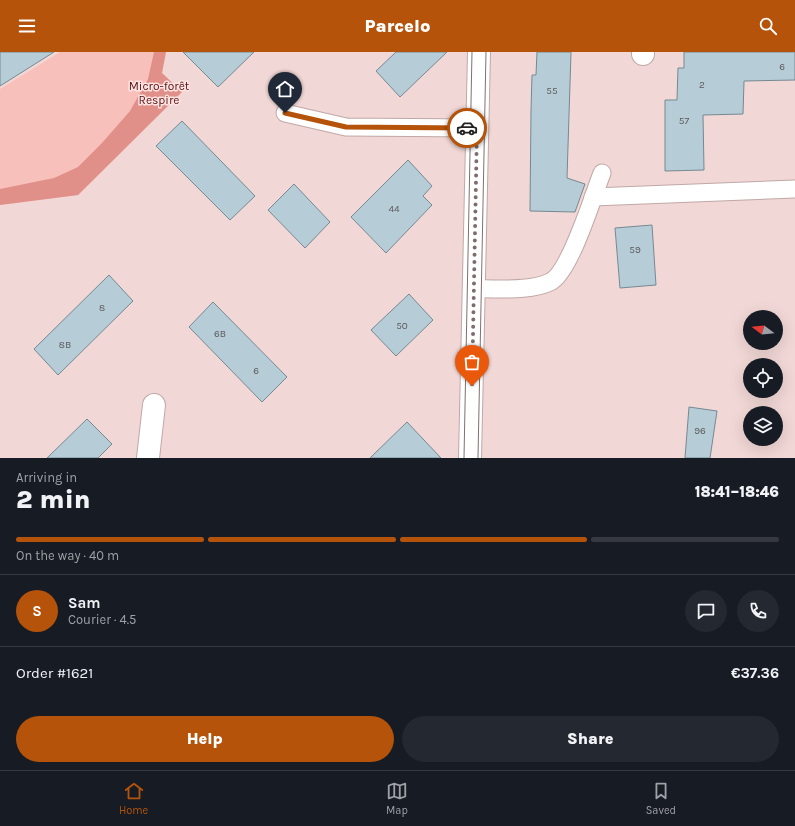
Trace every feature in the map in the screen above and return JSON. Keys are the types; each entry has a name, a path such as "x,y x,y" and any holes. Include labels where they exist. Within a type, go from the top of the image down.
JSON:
{"street":[{"path":"470,458 479,52"},
{"path":"148,458 154,405"}],"lane":[{"path":"285,113 346,127 477,128"},
{"path":"474,289 533,288 551,282 564,269 602,173"},
{"path":"592,198 795,188"}],"green space":[{"path":"60,52 166,52 162,73 182,92 78,195 0,205 0,89"},
{"name":"Micro-forêt Respire","path":"154,52 166,52 162,73 182,92 78,195 0,205 0,189 54,178 78,167 102,143 130,111 148,79"}],"building":[{"path":"0,52 54,52 0,86"},
{"path":"183,52 254,52 218,87"},
{"path":"396,52 447,52 400,97 376,71"},
{"path":"537,52 571,52 567,178 585,184 575,212 530,211 532,75 536,75"},
{"path":"684,52 795,52 795,80 744,81 743,114 703,115 704,170 665,171 665,100 677,100 678,68 684,68"},
{"path":"182,121 255,196 230,220 156,146"},
{"path":"408,160 432,186 423,196 432,205 386,253 351,217"},
{"path":"294,184 330,222 305,248 268,210"},
{"path":"652,225 656,285 620,288 615,228"},
{"path":"109,275 133,301 58,375 34,349"},
{"path":"409,294 433,320 396,356 371,330"},
{"path":"213,302 287,377 262,402 189,327"},
{"path":"689,407 717,411 710,458 685,458"},
{"path":"87,419 112,444 98,458 47,458"},
{"path":"407,422 441,458 370,458"}],"tram line":[{"path":"464,458 472,52"},
{"path":"478,458 486,52"}],"way so far":[{"path":"467,128 477,128 472,386"}],"route":[{"path":"285,113 346,127 467,128"}]}
